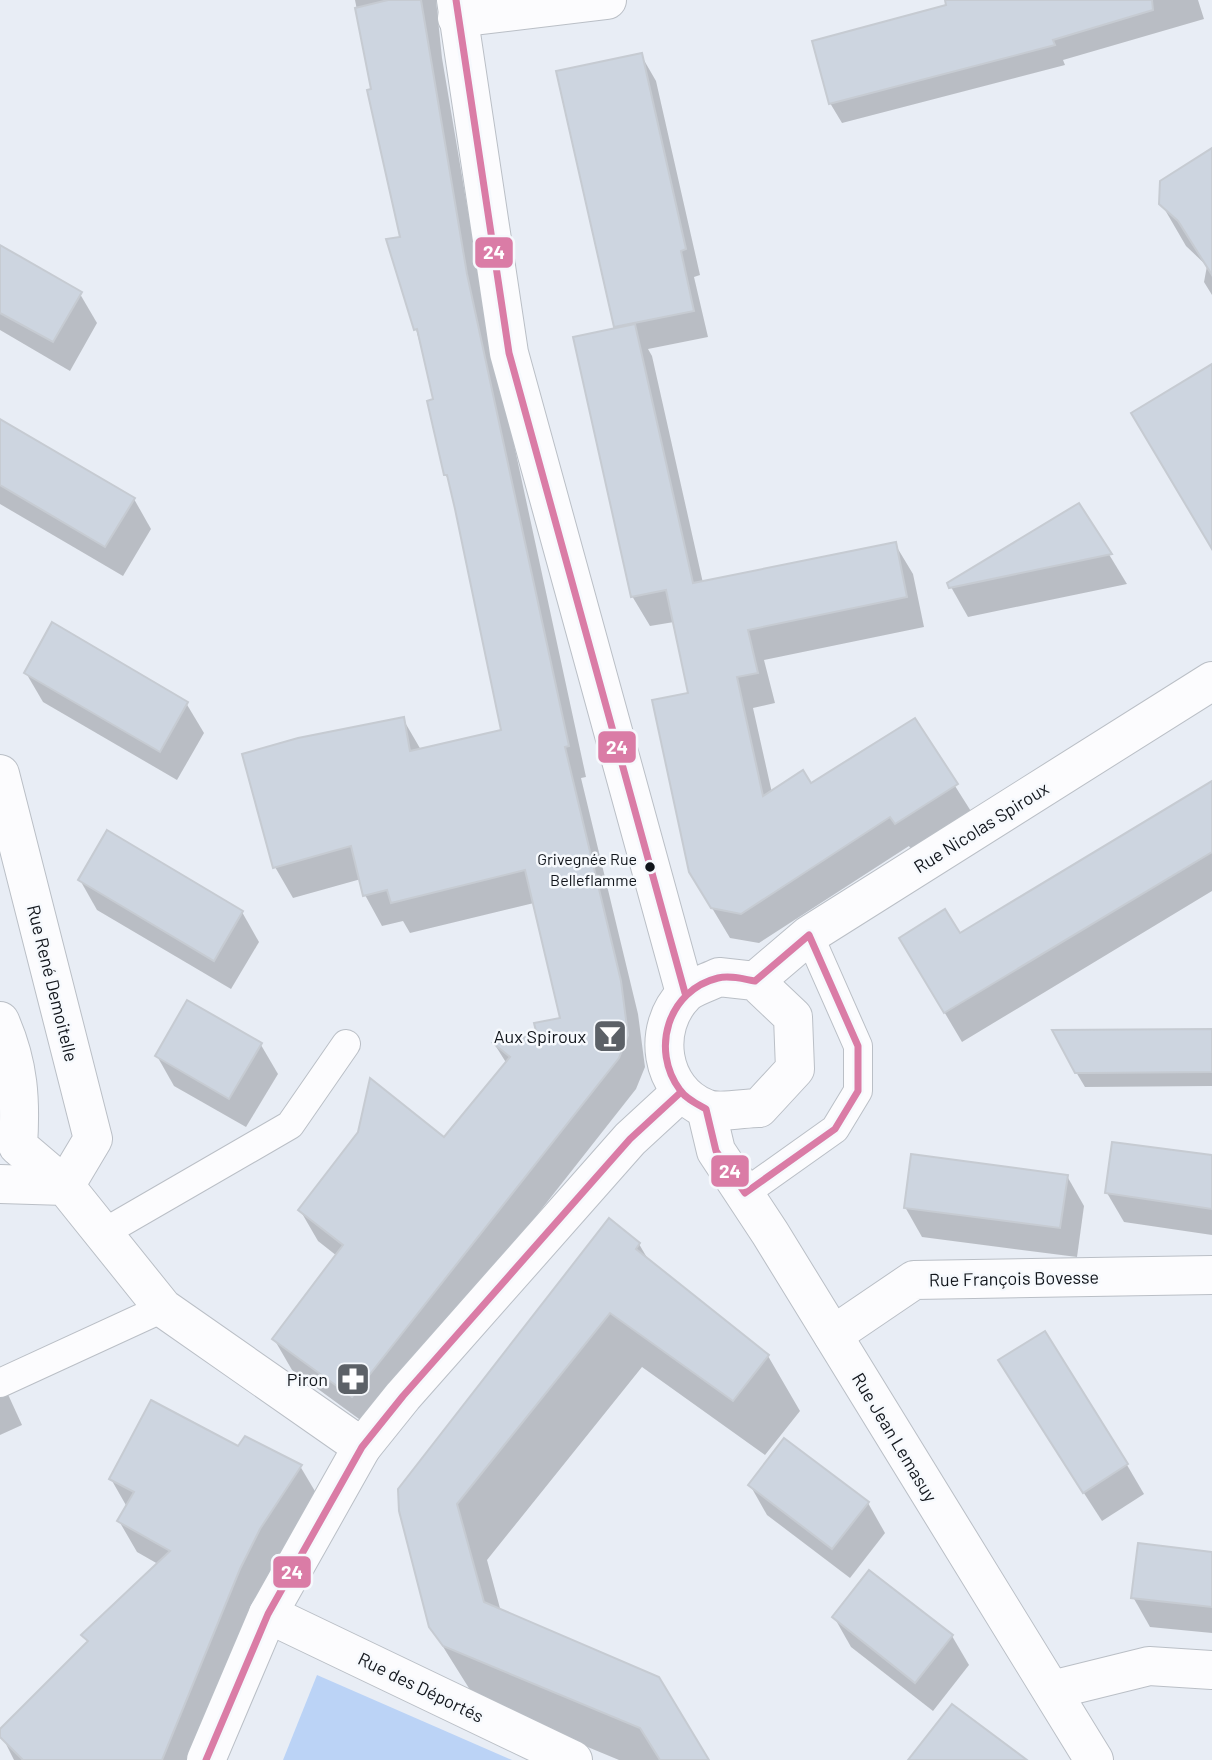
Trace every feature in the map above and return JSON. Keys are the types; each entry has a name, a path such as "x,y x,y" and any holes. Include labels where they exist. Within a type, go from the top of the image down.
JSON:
{"street":[{"path":"607,0 456,9 509,353 685,993"},
{"name":"Rue Nicolas Spiroux","path":"755,981 808,935 1212,681"},
{"name":"Rue René Demoitelle","path":"0,774 93,1139 65,1185"},
{"path":"206,1760 268,1614 362,1447 412,1385 630,1139 693,1101 759,1108 796,1069 793,1017 755,981 719,977 685,993 666,1024 664,1060 693,1101"},
{"path":"0,1021 14,1052 20,1114 18,1146 65,1185 163,1308 362,1447"},
{"name":"Rue Jean Lemasuy","path":"693,1101 716,1151 833,1335 1094,1760"},
{"path":"0,1184 65,1185"},
{"name":"Rue François Bovesse","path":"833,1335 914,1280 1212,1275"},
{"name":"Rue des Déportés","path":"268,1614 573,1760"},
{"path":"1052,1690 1149,1667 1212,1670"}],"lane":[{"path":"745,1194 835,1129 858,1091 858,1046 808,935"},
{"path":"105,1232 290,1125 346,1044"},
{"path":"0,1383 163,1308"}],"shaded area":[{"path":"317,1675 512,1760 283,1760"}],"building":[{"path":"388,0 421,0 467,274 569,746 565,747 621,981 628,1035 619,1058 352,1397 272,1339 343,1245 298,1210 358,1132 370,1078 444,1137 510,1057 493,1043 537,1035 534,1023 560,1018 525,870 391,903 387,890 363,896 351,846 273,868 242,754 298,738 404,717 410,751 501,730 455,509 447,475 444,475 427,401 433,399 417,329 414,330 386,239 400,237 367,90 371,89 355,8"},
{"path":"945,0 1152,0 1153,10 1053,40 1055,45 829,104 812,41 946,5"},
{"path":"642,53 686,249 681,251 694,311 614,327 556,71"},
{"path":"1212,148 1212,275 1178,221 1159,204 1160,181"},
{"path":"0,245 82,292 53,342 0,313"},
{"path":"635,324 693,583 896,542 907,597 748,630 758,673 737,677 763,796 803,770 811,783 915,718 958,784 895,824 890,817 741,914 711,908 689,872 652,700 688,693 666,590 631,597 573,337"},
{"path":"1212,364 1212,549 1131,413"},
{"path":"0,419 135,498 105,547 0,485"},
{"path":"1079,503 1112,554 949,588 947,583"},
{"path":"52,622 188,702 160,752 24,673"},
{"path":"1212,781 1212,852 944,1013 899,938 945,909 960,933"},
{"path":"107,830 243,911 214,961 78,880"},
{"path":"187,1000 262,1043 229,1099 155,1056"},
{"path":"1212,1029 1212,1072 1086,1073 1075,1073 1052,1030"},
{"path":"1112,1142 1212,1155 1212,1209 1105,1193"},
{"path":"911,1154 1068,1175 1060,1228 904,1208"},
{"path":"609,1218 640,1243 636,1249 769,1355 733,1401 610,1313 457,1504 484,1602 659,1677 709,1760 660,1760 640,1728 443,1646 429,1627 399,1511 398,1489"},
{"path":"1045,1331 1128,1464 1083,1493 998,1360"},
{"path":"151,1400 238,1446 245,1436 302,1465 260,1529 240,1569 162,1760 23,1760 0,1737 0,1729 88,1641 81,1635 170,1551 117,1521 134,1492 109,1479"},
{"path":"784,1438 869,1502 832,1549 748,1485"},
{"path":"1138,1543 1212,1552 1212,1607 1131,1598"},
{"path":"869,1570 953,1635 915,1683 832,1617"},
{"path":"952,1704 1027,1760 908,1760"}],"transit line":[{"name":"24","path":"456,0 509,353 685,993"},
{"name":"24","path":"809,935 858,1046 858,1091 835,1129 745,1193 716,1151 706,1109 685,1096 671,1074 666,1057 669,1024 676,1008 687,995 701,985 723,977 755,981 809,935"},
{"name":"24","path":"206,1760 268,1614 362,1447 403,1396 630,1139 681,1092"}],"place":[{"name":"Grivegnée Rue Belleflamme","path":"650,867"},
{"name":"Aux Spiroux","path":"610,1036"},
{"name":"Piron","path":"353,1379"}]}
